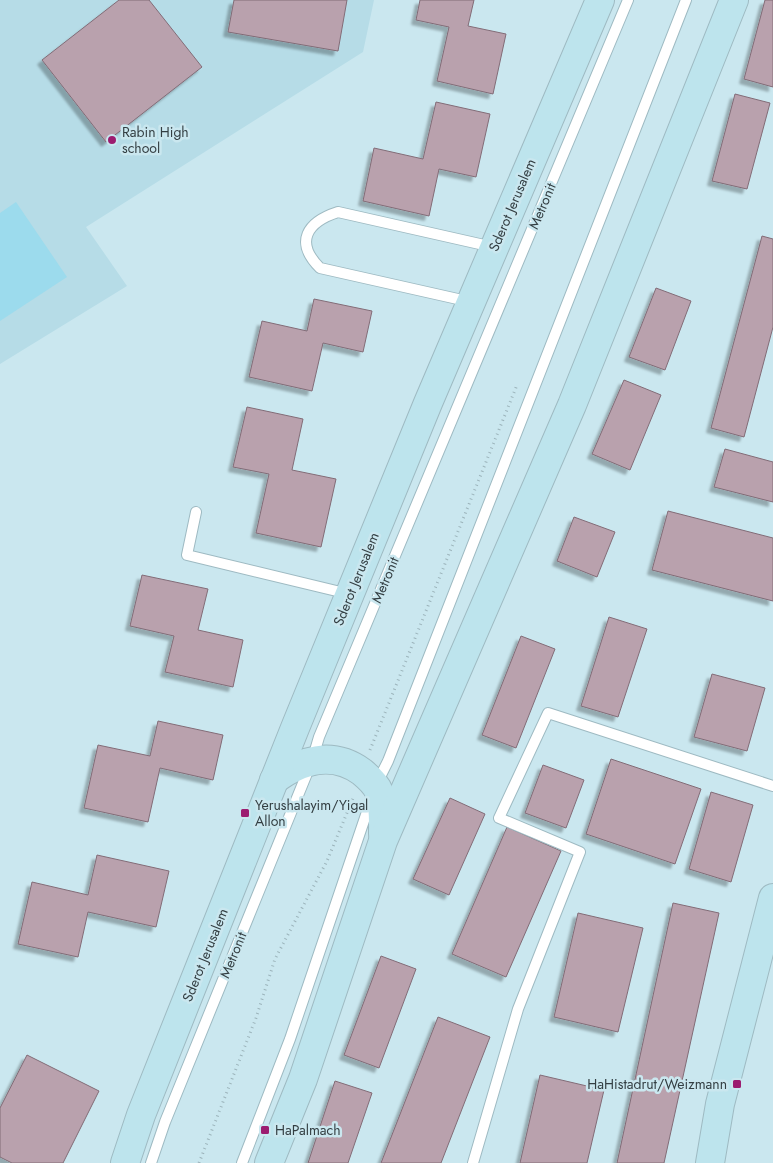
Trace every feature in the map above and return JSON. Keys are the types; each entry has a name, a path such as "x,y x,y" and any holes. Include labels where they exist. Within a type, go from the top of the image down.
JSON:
{"main road":[{"name":"Sderot Jerusalem","path":"125,1163 145,1106 274,780 471,302 600,0"},
{"path":"269,1163 303,1079 383,841 572,405 734,0"},
{"path":"274,780 292,766 312,761 333,759 352,765 370,780 383,808 383,841"},
{"path":"710,1163 720,1104 773,898"}],"lane":[{"name":"Metronit","path":"151,1163 164,1122 312,761 319,737 628,0"},
{"path":"242,1163 290,1039 370,780 388,762 686,0"},
{"path":"471,302 320,268 310,258 306,245 308,230 320,218 338,212 494,247"},
{"path":"196,512 187,555 350,594"},
{"path":"474,1163 518,1009 580,852 499,818 548,712 773,786"}],"path":[{"path":"199,1163 256,1018 275,959 370,780"}],"shaded area":[{"name":"Rabin High school","path":"0,0 374,0 363,52 86,227 127,286 0,364"},
{"path":"16,202 67,277 0,321 0,213"}],"building":[{"path":"119,0 149,0 202,67 106,142 42,60"},
{"path":"234,0 347,0 338,51 228,32"},
{"path":"420,0 474,0 468,26 506,34 493,94 437,81 449,27 416,20"},
{"path":"765,0 773,0 773,87 744,79"},
{"path":"735,94 770,103 747,189 712,181"},
{"path":"436,102 490,114 476,177 439,169 429,216 363,201 374,148 423,159"},
{"path":"762,236 773,239 773,327 744,437 711,428"},
{"path":"656,288 691,301 665,370 629,357"},
{"path":"314,299 372,311 363,352 323,343 312,391 249,377 262,321 307,331"},
{"path":"624,380 661,395 630,470 592,454"},
{"path":"247,407 303,419 292,470 336,479 321,547 256,533 269,474 233,467"},
{"path":"725,449 773,462 773,502 714,487"},
{"path":"668,511 773,538 773,601 652,570"},
{"path":"574,517 615,532 597,577 557,561"},
{"path":"142,575 208,589 198,630 243,640 233,687 165,672 174,636 130,626"},
{"path":"609,617 647,629 618,717 581,706"},
{"path":"521,636 555,649 516,748 482,735"},
{"path":"712,674 765,688 747,751 694,737"},
{"path":"158,721 223,735 213,780 160,768 148,822 84,808 98,745 150,756"},
{"path":"611,759 701,789 675,864 586,834"},
{"path":"543,765 584,780 566,828 525,813"},
{"path":"711,792 753,805 731,882 689,869"},
{"path":"450,798 485,814 449,895 413,879"},
{"path":"507,827 561,851 506,977 452,954"},
{"path":"97,855 169,871 156,927 88,912 78,957 18,944 32,882 88,895"},
{"path":"673,903 719,913 664,1163 617,1163"},
{"path":"578,913 643,928 618,1032 554,1017"},
{"path":"381,956 416,969 379,1068 344,1055"},
{"path":"438,1017 490,1037 441,1163 381,1163"},
{"path":"27,1055 99,1091 63,1163 12,1163 0,1157 0,1108"},
{"path":"540,1075 604,1090 587,1163 520,1163"},
{"path":"335,1081 372,1093 348,1163 308,1163"}],"place":[{"name":"Rabin High school","path":"112,140"},
{"name":"Yerushalayim/Yigal Allon","path":"245,813"},
{"name":"HaHistadrut/Weizmann","path":"737,1084"},
{"name":"HaPalmach","path":"265,1130"}]}
